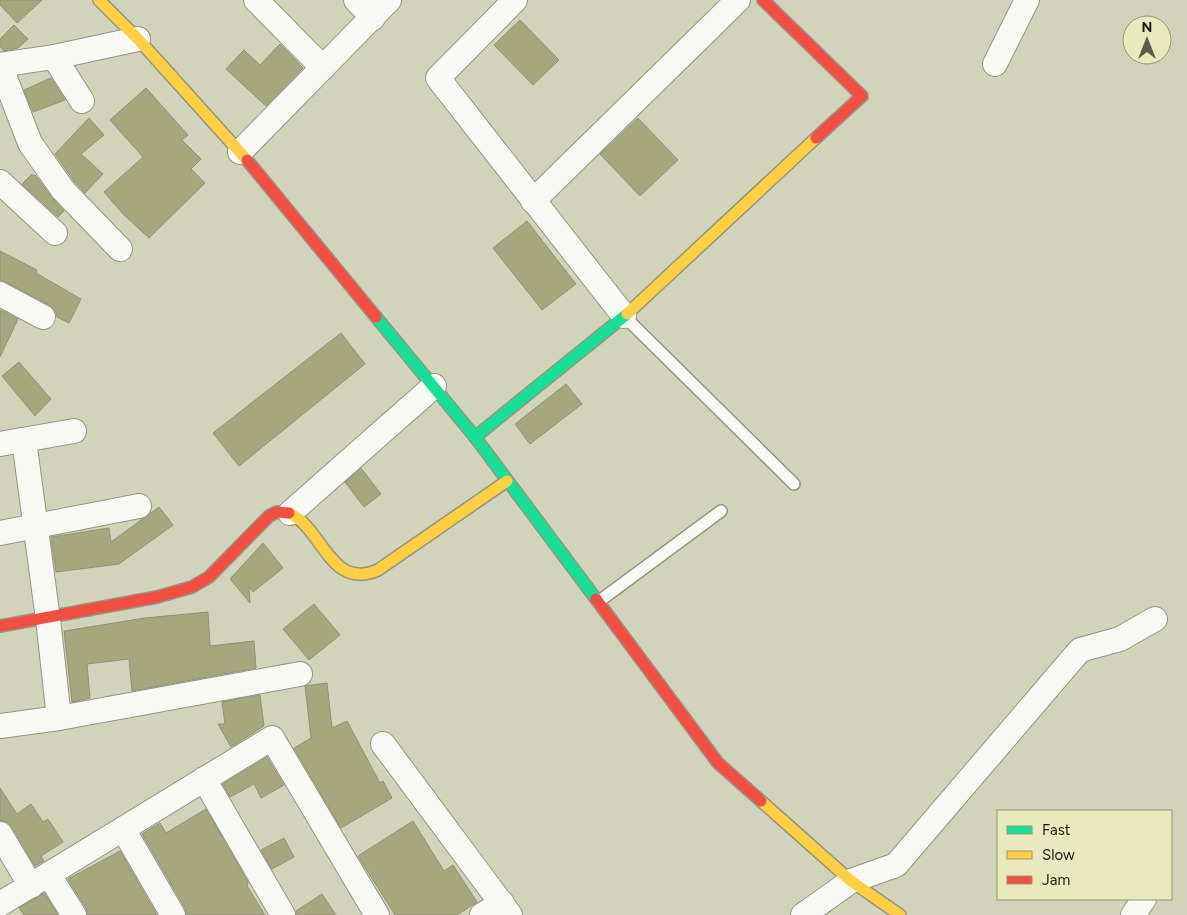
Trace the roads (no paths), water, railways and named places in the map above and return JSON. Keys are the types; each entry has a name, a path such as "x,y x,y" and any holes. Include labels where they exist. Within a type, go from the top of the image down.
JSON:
{"street":[{"path":"256,0 323,68"},
{"path":"356,0 373,18"},
{"path":"240,152 389,0"},
{"path":"515,0 438,78 624,316"},
{"path":"533,200 738,0"},
{"path":"475,437 624,316 862,96 763,0"},
{"path":"995,64 1027,0"},
{"path":"102,1 240,152 434,386 475,437 718,763 851,881 900,915"},
{"path":"120,249 63,190 30,143 0,65 54,57 138,39"},
{"path":"54,57 82,101"},
{"path":"0,182 55,233"},
{"path":"0,294 43,317"},
{"path":"290,513 434,386"},
{"path":"0,444 74,431"},
{"path":"24,440 59,718"},
{"path":"0,626 48,619 173,593 200,583 225,563 266,517 278,512 290,513 302,520 336,565 347,573 361,576 378,570 507,481"},
{"path":"0,533 139,506"},
{"path":"803,915 851,881 896,865 1080,650 1120,639 1155,620"},
{"path":"0,726 59,718 300,674"},
{"path":"0,904 272,738 377,915"},
{"path":"383,744 498,911"},
{"path":"204,779 283,915"},
{"path":"123,829 173,915"},
{"path":"0,834 74,915"},
{"path":"1133,915 1143,900"}],"lane":[{"path":"624,316 794,484"},
{"path":"598,602 721,511"}]}
